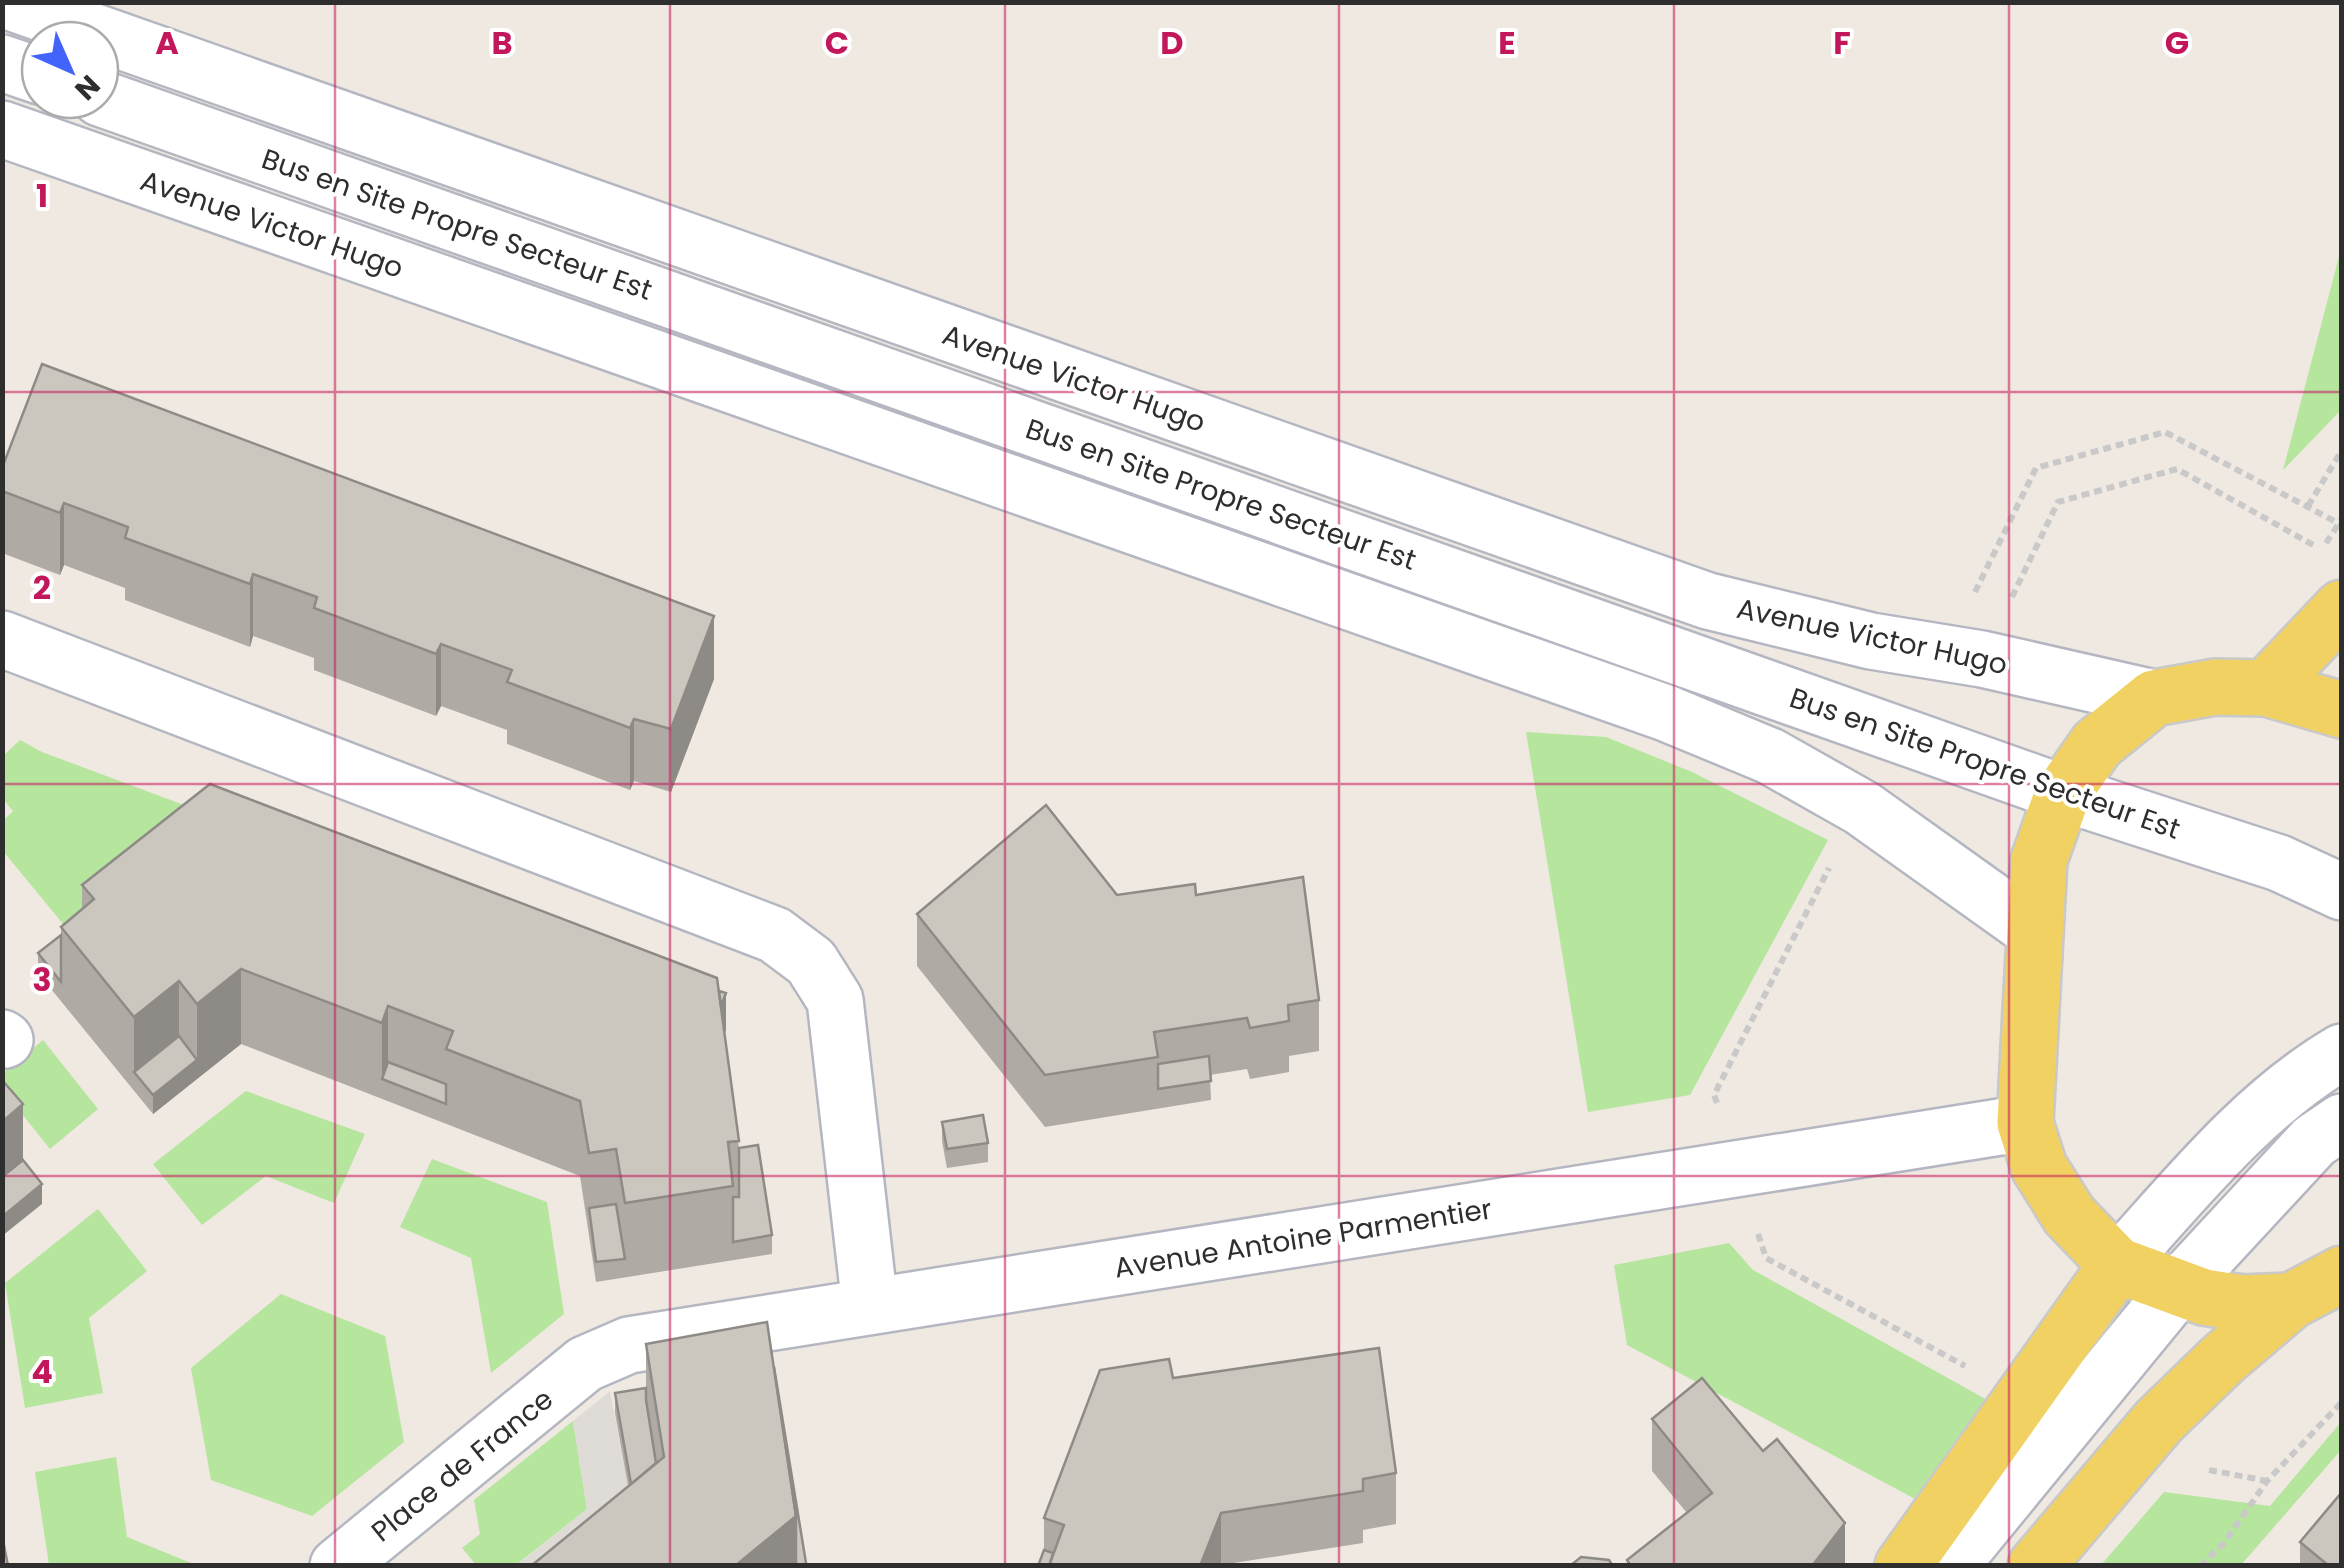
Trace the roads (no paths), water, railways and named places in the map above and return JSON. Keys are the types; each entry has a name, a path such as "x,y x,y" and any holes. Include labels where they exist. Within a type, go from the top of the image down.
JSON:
{"main road":[{"path":"2266,688 2337,582"},
{"path":"2291,1300 2242,1303 2204,1298 2117,1265 2068,1215 2039,1167 2024,1123 2039,860 2063,793 2096,744 2154,698 2215,687 2266,688 2342,710"},
{"path":"1903,1566 2117,1265"},
{"path":"2036,1566 2159,1422 2223,1359 2291,1300 2342,1274"}],"street":[{"name":"Avenue Victor Hugo","path":"10,2 1708,601 1871,641 1982,658 2154,698"},
{"name":"Bus en Site Propre Secteur Est","path":"120,105 2063,793 2279,863 2342,892"},
{"name":"Avenue Victor Hugo","path":"2,129 1666,712 1770,756 1862,808 2033,930"},
{"path":"2,639 775,934 812,962 835,1000 870,1306"},
{"path":"2117,1265 2242,1128 2314,1068 2342,1052"},
{"path":"1950,1566 2178,1288 2314,1142 2342,1122"},
{"name":"Avenue Antoine Parmentier","path":"585,1364 629,1345 2024,1123"},
{"name":"Place de France","path":"338,1566 585,1364"}]}
